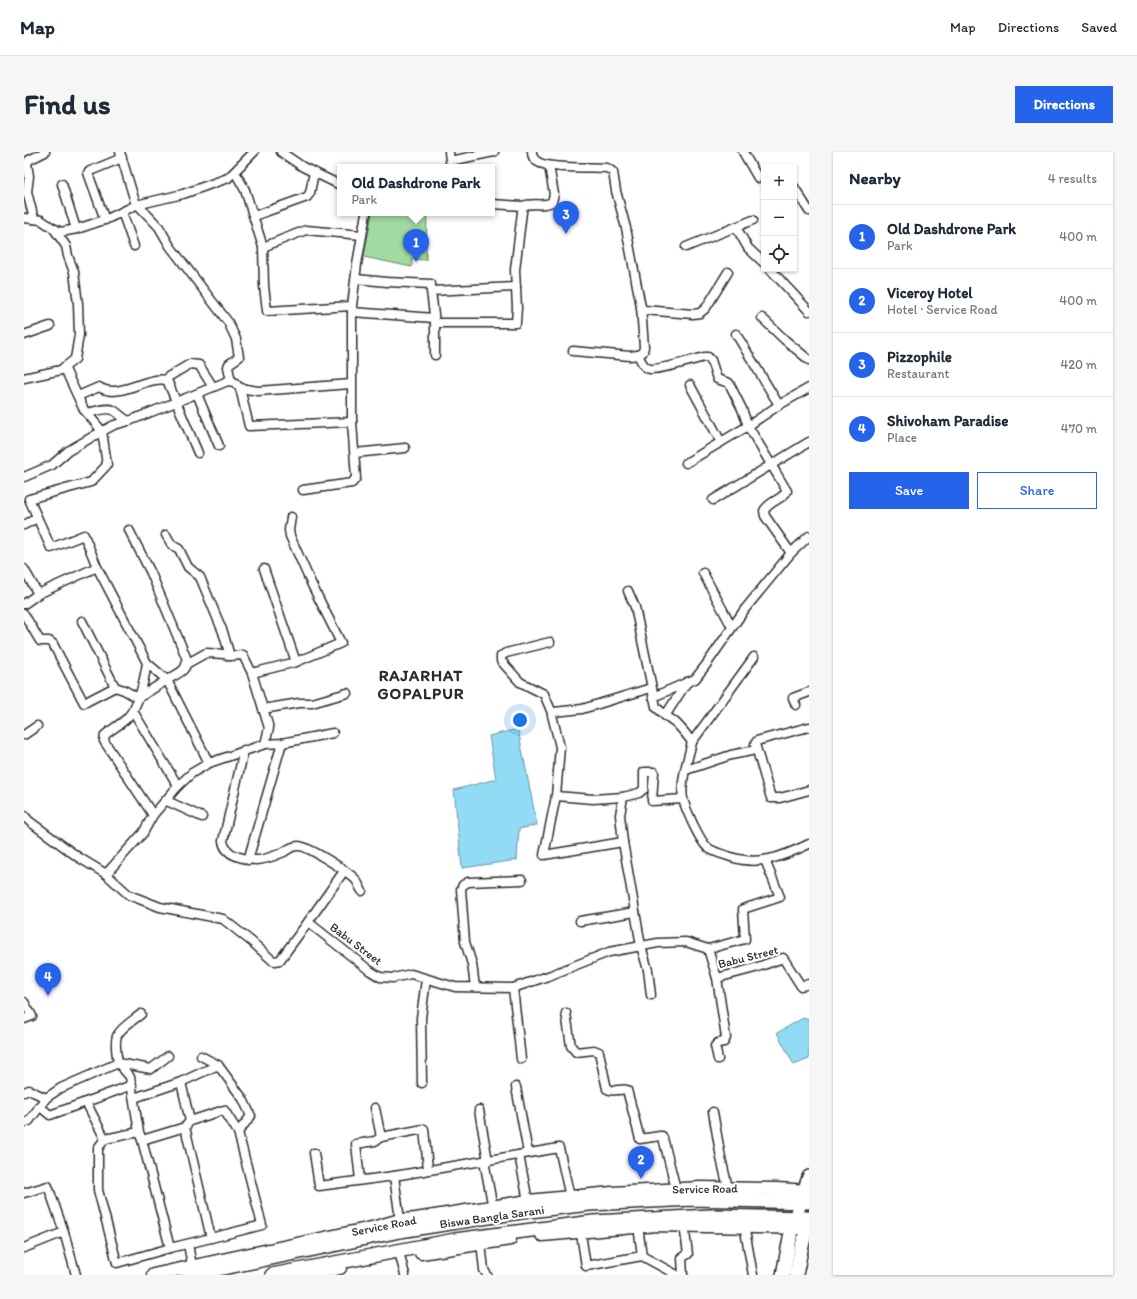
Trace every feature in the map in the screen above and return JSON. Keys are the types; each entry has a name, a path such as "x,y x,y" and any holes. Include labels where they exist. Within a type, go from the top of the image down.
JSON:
{"main road":[{"path":"796,1275 805,1248 804,1223 809,1177"},
{"name":"Biswa Bangla Sarani","path":"190,1271 397,1225 596,1204 693,1199 806,1197"},
{"name":"Biswa Bangla Sarani","path":"272,1275 456,1243 580,1227 712,1216 804,1223"},
{"path":"783,1275 804,1223"}],"street":[{"path":"34,219 27,192 29,176 27,163 29,160 44,152"},
{"path":"24,218 41,220 62,232 76,229 105,220 137,205 184,194 228,178 254,152"},
{"path":"281,152 303,167 337,183"},
{"path":"449,152 450,160 494,152"},
{"path":"532,152 532,157 538,163 549,166 606,168 612,172 626,228 641,307 644,347 643,352 638,355 630,356 573,351"},
{"path":"743,152 758,178 761,176"},
{"path":"105,220 88,174 90,171 121,155 137,205 159,226 170,246 228,322 236,340 239,353 239,357 228,366 231,381"},
{"path":"495,204 524,206 529,203 547,205 552,202 554,194 549,166"},
{"path":"235,172 245,190 263,247 264,286 267,311 352,309 434,321 516,323 517,308 515,270 524,206"},
{"path":"254,216 307,197 310,193 314,172"},
{"path":"62,184 76,229"},
{"path":"797,192 809,211"},
{"path":"122,212 134,246"},
{"path":"303,490 352,483 356,478 351,384 352,309 357,264 365,216"},
{"path":"686,247 753,220"},
{"path":"736,227 748,248 761,261"},
{"path":"24,378 61,370 76,359 79,335 78,304 74,272 66,246 53,228"},
{"path":"263,247 306,230 362,235"},
{"path":"641,307 648,310 693,314 700,313 706,308 728,272"},
{"path":"773,272 809,311"},
{"path":"356,279 431,284 430,291 434,321 435,356"},
{"path":"430,291 516,287"},
{"path":"762,318 809,360"},
{"path":"24,335 50,326"},
{"path":"736,334 779,405"},
{"path":"638,355 643,364 650,369 708,357 711,360 717,378 729,383 742,409 748,426 787,491 785,495 766,506 764,511 765,516 791,553"},
{"path":"167,380 168,377 190,364 199,365 213,387"},
{"path":"64,368 84,410 102,431 107,465 91,482 28,499 51,548 84,535 97,567 147,663 167,680 209,763"},
{"path":"78,396 99,387 105,391 117,391 159,379 167,380"},
{"path":"167,380 198,453"},
{"path":"24,477 52,465 68,451 114,425 129,421 198,394 228,380 240,388 258,391 351,384"},
{"path":"690,385 721,442"},
{"path":"240,388 249,426 352,422"},
{"path":"686,463 809,388"},
{"path":"198,394 219,446"},
{"path":"87,413 106,409 113,410 122,418 129,421"},
{"path":"713,500 809,442"},
{"path":"355,453 405,448"},
{"path":"252,673 296,662 341,643 311,583 290,536 289,530 291,517"},
{"path":"24,525 37,518"},
{"path":"129,530 151,573 188,663"},
{"path":"166,535 172,545 179,549 188,567 200,577 223,632 230,656"},
{"path":"653,698 695,679 745,609 791,553 809,536"},
{"path":"24,604 38,594 97,567"},
{"path":"24,569 38,594"},
{"path":"264,569 296,662"},
{"path":"703,573 732,627"},
{"path":"628,591 635,607 656,707 664,716 685,732 692,742"},
{"path":"24,614 40,641 49,641 53,644 84,704 115,687"},
{"path":"82,621 115,687 138,698"},
{"path":"550,642 506,653 501,656 502,664 520,682 544,694 552,713 560,747 556,796 544,855 623,842"},
{"path":"138,698 186,668 188,663 206,653 224,654 230,656 243,655 252,673 269,728 265,744"},
{"path":"754,657 692,742 686,770 683,799 696,830 708,847 718,853 732,858 765,860 787,855 809,844"},
{"path":"147,663 145,676 133,711 126,719 105,735 104,742 153,815"},
{"path":"664,716 687,682"},
{"path":"552,713 582,709 652,688"},
{"path":"796,705 793,698 809,692"},
{"path":"263,709 299,703 312,703 347,693"},
{"path":"133,711 178,786"},
{"path":"24,734 37,726"},
{"path":"809,726 757,741 755,744 771,798 780,798 809,790"},
{"path":"106,874 143,833 153,815 167,801 178,786 192,773 209,763 265,744 282,743 333,733"},
{"path":"248,860 282,743"},
{"path":"244,750 223,841 226,849 231,853 248,860 262,859 283,852 291,847 298,846 307,848 356,880 362,891"},
{"path":"686,770 751,751"},
{"path":"556,796 593,799 623,797 639,793 644,789 644,772 654,772 652,801 683,799"},
{"path":"623,797 620,815 623,842 641,946 648,970 651,995"},
{"path":"167,801 202,816"},
{"path":"26,821 78,857 106,874 129,895 160,907 223,919 272,960 276,961 280,960 344,871"},
{"path":"708,949 745,939 743,909 780,897 765,860"},
{"path":"475,988 472,964 465,942 461,889 463,885 468,882 522,880"},
{"path":"580,921 635,912"},
{"name":"Babu Street","path":"308,922 380,977 393,978 411,974 455,987 513,988 610,952 658,943 686,942 708,949 717,978 755,968 783,958 801,986 809,984"},
{"path":"717,978 726,1038 724,1042 718,1043 715,1046 718,1059"},
{"path":"422,1083 421,1018 426,979"},
{"path":"513,988 521,1059"},
{"path":"24,1002 32,1016 24,1019"},
{"path":"566,1013 571,1046 573,1050 579,1052 594,1050 599,1052 607,1088 611,1091 627,1090 640,1139 660,1136 663,1138 676,1189"},
{"path":"141,1014 127,1025 117,1036 116,1046 118,1063 130,1077 139,1132 170,1248"},
{"path":"24,1122 29,1121 46,1098 61,1088 118,1063 151,1069 168,1056"},
{"path":"201,1056 218,1065 243,1099 251,1116 238,1132"},
{"path":"134,1098 181,1082 218,1065"},
{"path":"181,1082 211,1238"},
{"path":"39,1106 50,1115 132,1085"},
{"path":"516,1087 528,1153"},
{"path":"24,1092 29,1090 46,1098"},
{"path":"86,1102 105,1139"},
{"path":"375,1108 381,1137"},
{"path":"139,1132 105,1139 98,1148 98,1190 117,1263 262,1225 238,1132 224,1110 142,1140"},
{"path":"479,1110 492,1208"},
{"path":"713,1112 728,1188"},
{"path":"360,1180 356,1144 375,1141 381,1137 424,1129 428,1169"},
{"path":"314,1153 319,1186 394,1176 428,1169 519,1156 559,1148 570,1197"},
{"path":"519,1156 528,1201"},
{"path":"394,1176 397,1225"},
{"path":"24,1193 48,1186 64,1232 76,1275"},
{"name":"Service Road","path":"397,1225 528,1201 676,1189 777,1189 806,1197"},
{"path":"308,1275 456,1243 481,1243 547,1234 580,1227 638,1226 657,1224 744,1226 804,1223"},
{"path":"683,1275 682,1258 688,1254 684,1225"},
{"path":"638,1226 642,1256"},
{"path":"744,1226 753,1275"},
{"path":"580,1227 586,1266 642,1256 678,1275"},
{"path":"24,1248 64,1232"},
{"path":"481,1243 486,1275"},
{"path":"153,1275 190,1271 188,1244"},
{"path":"400,1256 405,1275"}],"green space":[{"path":"371,216 427,216 426,260 412,259 412,267 364,257"}],"water":[{"path":"518,729 537,825 519,829 517,860 462,868 454,790 496,779 489,736"},
{"path":"803,1018 809,1020 809,1059 794,1065 777,1033"}],"place":[{"name":"Pizzophile","path":"566,234"},
{"name":"Old Dashdrone Park","path":"416,262"},
{"name":"Shivoham Paradise","path":"48,996"},
{"name":"Viceroy Hotel","path":"641,1179"}],"district":[{"name":"RAJARHAT GOPALPUR","path":"421,684"}]}
